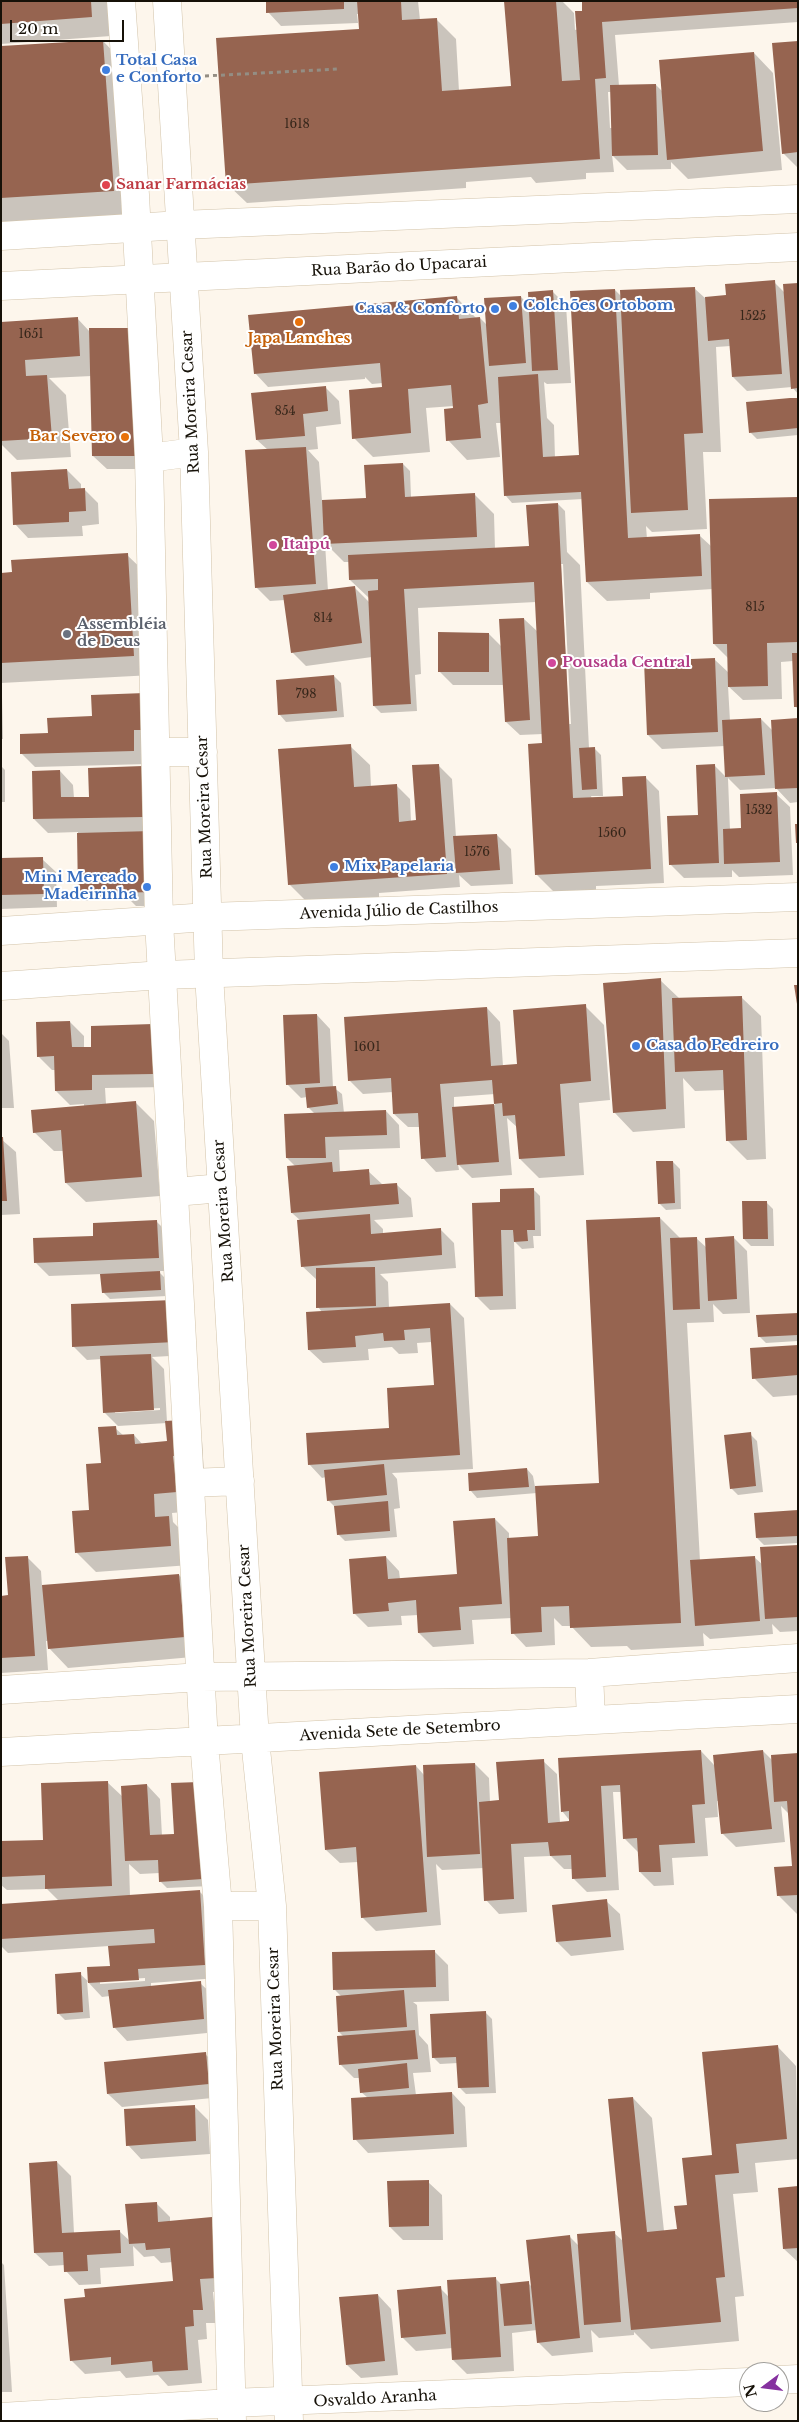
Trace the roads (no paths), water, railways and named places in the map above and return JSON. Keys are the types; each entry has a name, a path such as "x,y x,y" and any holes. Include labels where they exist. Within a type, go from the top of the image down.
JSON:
{"street":[{"path":"120,1 137,229 149,458 159,921 204,1742 218,1906 231,2412"},
{"name":"Rua Moreira Cesar","path":"167,1 194,452 209,974 255,1740 272,1906 289,2412"},
{"path":"1,236 181,225 798,199"},
{"name":"Rua Barão do Upacarai","path":"1,286 798,247"},
{"path":"149,458 194,452"},
{"path":"156,752 203,752"},
{"name":"Avenida Júlio de Castilhos","path":"1,931 208,917 798,897"},
{"path":"1,986 163,975 798,953"},
{"path":"175,1192 222,1188"},
{"path":"190,1483 240,1482"},
{"path":"1,1690 201,1677 589,1673 798,1658"},
{"path":"589,1673 590,1719"},
{"name":"Avenida Sete de Setembro","path":"1,1752 255,1740 590,1719 798,1709"},
{"path":"218,1906 272,1906"},
{"name":"Osvaldo Aranha","path":"1,2417 289,2412 739,2383"}],"place":[{"name":"Total Casa e Conforto","path":"106,70"},
{"name":"Sanar Farmácias","path":"106,185"},
{"name":"Colchões Ortobom","path":"513,306"},
{"name":"Casa & Conforto","path":"495,309"},
{"name":"Japa Lanches","path":"299,322"},
{"name":"Bar Severo","path":"125,437"},
{"name":"Itaipú","path":"273,545"},
{"name":"Assembléia de Deus","path":"67,634"},
{"name":"Pousada Central","path":"552,663"},
{"name":"Mix Papelaria","path":"334,867"},
{"name":"Mini Mercado Madeirinha","path":"147,887"},
{"name":"Casa do Pedreiro","path":"636,1046"}]}
